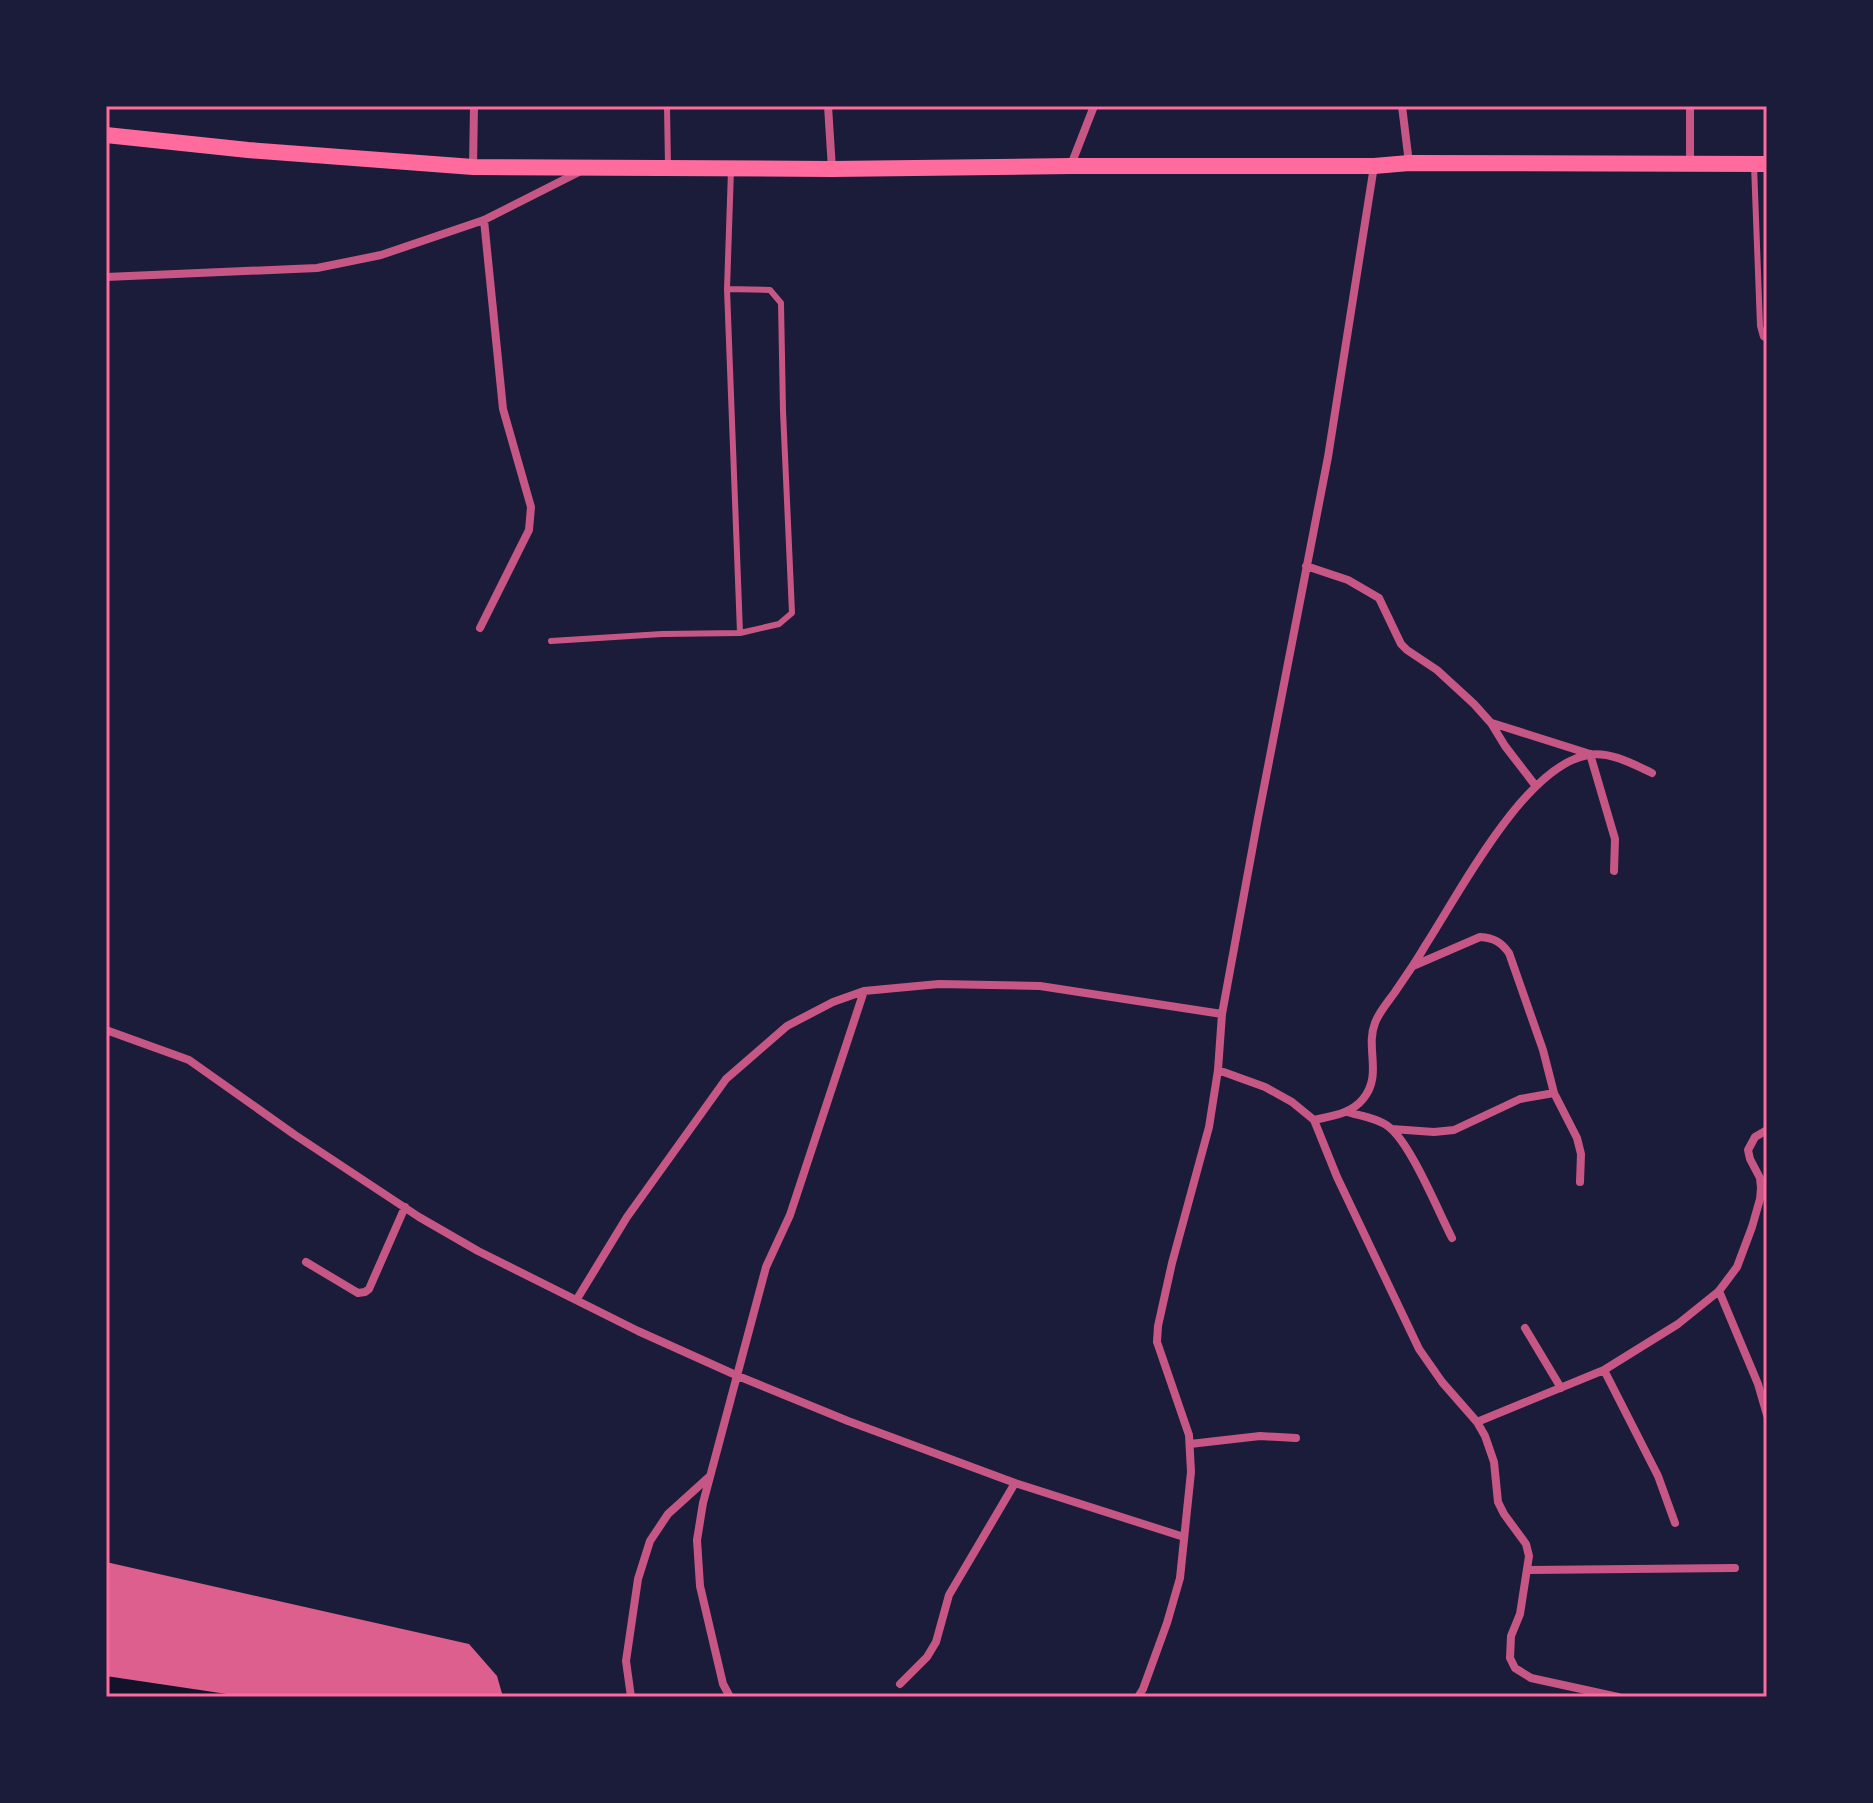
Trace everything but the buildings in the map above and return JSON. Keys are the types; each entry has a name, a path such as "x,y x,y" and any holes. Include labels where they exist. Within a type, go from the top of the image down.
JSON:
{"main road":[{"path":"106,135 248,150 473,167 832,169 1374,166 1409,163 1760,164"}],"street":[{"path":"473,167 474,106"},
{"path":"828,106 832,169"},
{"path":"1071,166 1094,106"},
{"path":"1402,106 1409,163"},
{"path":"1690,106 1690,163"},
{"path":"1138,1697 1167,1623 1180,1578 1191,1472 1189,1435 1157,1342 1158,1326 1209,1127 1218,1070 1222,1014 1328,457 1374,166"},
{"path":"106,277 317,268 381,255 484,220 586,168"},
{"path":"480,628 529,530 531,516 503,409 484,220"},
{"path":"1306,566 1348,580 1379,598 1401,644 1437,670 1474,704 1535,785"},
{"path":"1491,723 1590,754 1619,758 1652,773"},
{"path":"1314,1120 1347,1112 1362,1102 1374,1075 1373,1028 1376,1020 1467,877 1535,785 1566,763 1590,754"},
{"path":"1590,754 1615,839 1614,871"},
{"path":"1412,967 1480,937 1501,943 1509,953 1543,1050 1554,1093 1577,1138 1581,1154 1580,1182"},
{"path":"577,1299 627,1217 726,1079 787,1026 833,1002 864,991 939,984 1040,986 1222,1014"},
{"path":"730,1697 723,1684 700,1586 697,1540 703,1503 766,1267 790,1215 864,991"},
{"path":"106,1030 189,1060 405,1207 478,1251 638,1331 848,1421 1015,1483 1184,1537"},
{"path":"1218,1070 1265,1087 1292,1102 1314,1120 1337,1177 1419,1349 1485,1436 1494,1462 1498,1502 1526,1544 1529,1556 1520,1614 1511,1636 1510,1658 1515,1668 1531,1678 1618,1697"},
{"path":"1392,1129 1454,1130 1520,1099 1554,1093"},
{"path":"1347,1112 1383,1123 1392,1129 1410,1154 1452,1238"},
{"path":"1477,1422 1604,1370 1678,1324 1719,1291 1737,1267 1752,1227 1761,1188 1748,1150 1755,1137 1767,1130"},
{"path":"306,1262 358,1293 365,1292 405,1207"},
{"path":"1719,1291 1758,1384 1767,1415"},
{"path":"1525,1328 1561,1388"},
{"path":"1604,1370 1658,1476 1675,1523"},
{"path":"1190,1444 1260,1436 1296,1438"},
{"path":"631,1697 626,1661 638,1579 650,1541 668,1514 710,1476"},
{"path":"900,1684 927,1657 936,1642 949,1595 1015,1483"},
{"path":"1528,1570 1735,1568"}],"lane":[{"path":"667,106 668,167"},
{"path":"1760,164 1760,326 1763,337 1767,339"},
{"path":"732,168 727,289 740,633"},
{"path":"1758,274 1767,274"},
{"path":"551,641 740,633 779,624 792,613 781,303 770,290 727,289"}],"shaded area":[{"path":"106,1676 247,1697 106,1697"}]}
